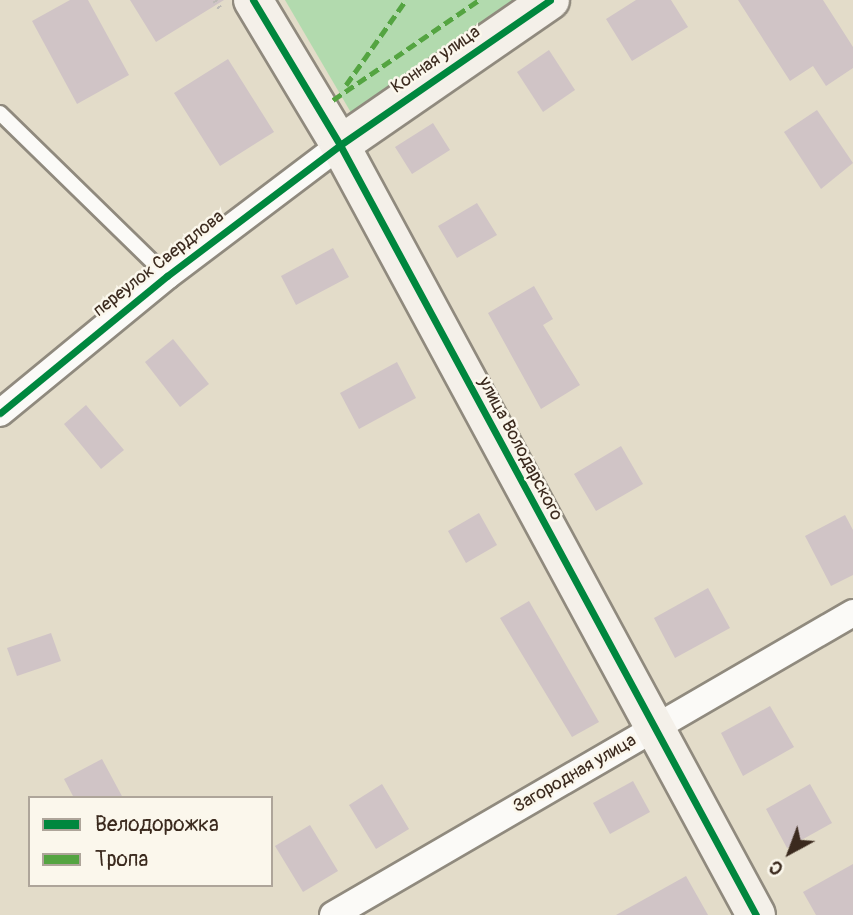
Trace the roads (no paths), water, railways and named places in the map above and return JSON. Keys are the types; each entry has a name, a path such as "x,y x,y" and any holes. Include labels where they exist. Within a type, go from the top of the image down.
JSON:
{"street":[{"name":"улица Володарского","path":"253,0 340,145 652,729 755,915"},
{"name":"Конная улица","path":"340,145 550,0"},
{"name":"переулок Свердлова","path":"0,413 167,276 340,145"},
{"name":"Загородная улица","path":"333,915 853,613"}],"lane":[{"path":"0,113 167,276"}]}
